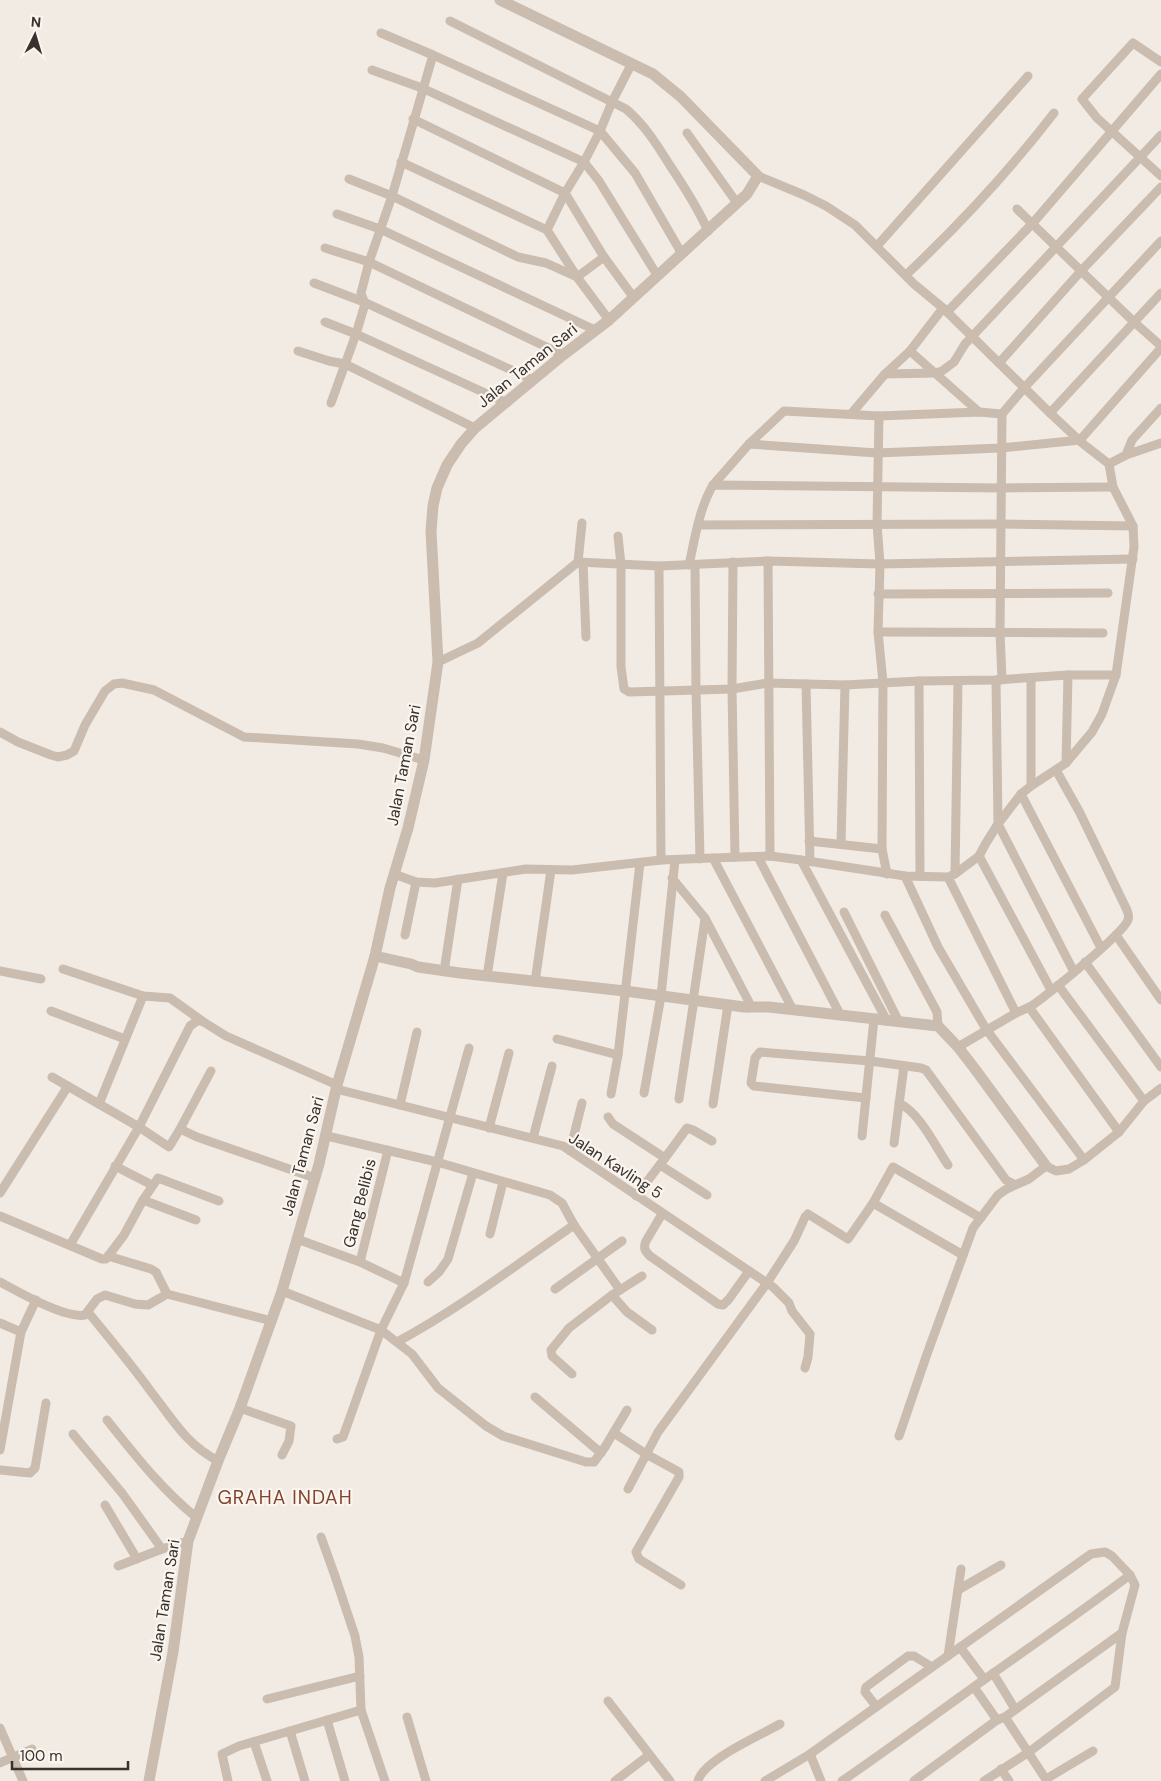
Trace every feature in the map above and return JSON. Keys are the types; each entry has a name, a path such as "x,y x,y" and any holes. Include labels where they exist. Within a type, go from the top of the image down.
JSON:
{"street":[{"path":"394,874 416,882 435,883 526,869 572,870 661,860 770,856 905,876 951,876 979,856 998,824 1021,794 1066,763 1092,732 1102,714 1116,675 1133,560 1133,526 1113,488 1109,464 1050,413 945,310 914,284 855,225 826,206 758,176 681,97 653,74 500,0"},
{"path":"450,21 626,108 640,120 698,208 708,231"},
{"path":"380,33 600,131 635,173 682,254"},
{"path":"1161,62 1133,43 1082,99 1097,118 1161,176"},
{"path":"331,403 356,334 364,302 361,293 369,262 392,196 433,55"},
{"path":"545,229 584,162 632,63"},
{"path":"372,70 422,88 584,162 657,275"},
{"path":"851,414 885,374 910,351 945,310 1032,224 1161,74"},
{"path":"877,246 1028,76"},
{"path":"906,275 934,249 1027,148 1054,113"},
{"path":"414,119 565,193 604,257 634,298"},
{"path":"688,133 737,203"},
{"path":"885,374 935,373 950,366 961,349 1161,135"},
{"path":"401,162 545,229 609,320"},
{"name":"Jalan Taman Sari","path":"149,1781 172,1652 188,1541 240,1408 282,1291 327,1136 337,1087 376,956 394,874 408,828 424,760 438,662 430,531 432,506 437,488 447,465 461,444 475,428 634,298 747,194 758,176"},
{"path":"349,179 392,196 518,257 546,262 577,277"},
{"path":"999,363 1081,271 1161,187"},
{"path":"749,444 877,453 1001,448 1080,440 1161,347 1017,209"},
{"path":"337,214 380,229 595,330"},
{"path":"1074,972 998,824 1002,414 1108,296 1161,241"},
{"path":"325,248 369,262 564,355"},
{"path":"577,277 604,257"},
{"path":"314,283 364,302 533,380"},
{"path":"1050,413 1161,293"},
{"path":"326,322 507,403"},
{"path":"298,351 345,364 475,428"},
{"path":"910,351 979,412"},
{"path":"1126,455 1132,440 1161,408"},
{"path":"700,859 692,565 698,525 708,493 713,485 749,444 784,411 879,416 979,412 1002,414"},
{"path":"879,416 877,453 877,524 880,564 878,632 883,682 882,849 887,874"},
{"path":"1109,464 1126,455 1161,443"},
{"path":"713,485 1113,488"},
{"path":"582,523 581,563 586,638"},
{"path":"698,525 1001,524 1133,526"},
{"path":"618,536 621,565 621,667 624,689 629,692 732,688 768,683 845,685 883,682 999,680 1068,675 1116,675"},
{"path":"438,662 478,643 581,563 659,566 768,561 880,564 1133,560"},
{"path":"768,561 770,856"},
{"path":"733,562 732,688 735,857"},
{"path":"659,566 661,860"},
{"path":"878,594 1108,593"},
{"path":"878,632 1103,632"},
{"path":"1066,763 1068,675"},
{"path":"1031,678 1031,786"},
{"path":"958,680 951,876 1016,1013"},
{"path":"919,681 920,876"},
{"path":"0,732 18,742 51,755 58,757 67,755 74,751 85,726 105,691 114,684 122,683 154,690 244,737 358,744 383,748 424,760"},
{"path":"806,684 809,840 805,861 887,1021"},
{"path":"842,844 845,685"},
{"path":"958,1047 1029,1007 1074,972 1116,935 1127,922 1128,912 1080,813 1056,770"},
{"path":"1021,794 1101,948"},
{"path":"809,840 882,849"},
{"path":"979,856 1054,988 1144,1101"},
{"path":"758,857 841,1016"},
{"path":"713,858 793,1010"},
{"path":"644,1093 661,993 674,860"},
{"path":"611,1094 618,1055 640,863"},
{"path":"535,978 550,870"},
{"path":"488,970 503,873"},
{"path":"905,876 938,947 986,1030 1084,1160"},
{"path":"672,878 705,918 752,1005"},
{"path":"444,965 458,879"},
{"path":"405,935 416,882"},
{"path":"844,912 899,1022"},
{"path":"885,915 937,1012 938,1026 958,1047 1046,1166 1056,1171 1069,1169 1084,1160 1120,1132 1144,1101 1161,1088"},
{"path":"679,1099 705,918"},
{"path":"1116,935 1161,1000"},
{"path":"376,956 418,967 626,988 841,1016 938,1026"},
{"path":"411,964 421,962 444,965 460,970 488,970 509,976"},
{"path":"1085,962 1161,1067"},
{"name":"Jalan Kavling 5","path":"63,969 143,996 170,998 202,1022 226,1036 337,1087 489,1128 558,1144 770,1285 789,1303 792,1311 810,1334 805,1368"},
{"path":"0,971 41,979"},
{"path":"98,1104 143,996"},
{"path":"694,997 728,1005 752,1005"},
{"path":"713,1104 728,1005"},
{"path":"1029,1007 1120,1132"},
{"path":"51,1011 125,1039"},
{"path":"862,1136 874,1019"},
{"path":"70,1245 139,1127 190,1026 197,1021 202,1022"},
{"path":"400,1105 416,1032"},
{"path":"557,1039 618,1055"},
{"path":"337,1439 343,1438 381,1330 404,1282 469,1048"},
{"path":"866,1098 754,1086 751,1083 756,1055 760,1052 870,1061 926,1070 1006,1180 1015,1185"},
{"path":"489,1128 509,1053"},
{"path":"533,1138 552,1066"},
{"path":"894,1143 904,1066"},
{"path":"52,1077 139,1127 169,1147 211,1071"},
{"path":"0,1193 68,1086"},
{"path":"570,1151 582,1103"},
{"path":"899,1103 910,1109 948,1165"},
{"path":"608,1117 613,1124 707,1195"},
{"path":"636,1196 687,1128 712,1141"},
{"path":"180,1129 197,1137 315,1178"},
{"path":"327,1136 437,1162 550,1195 562,1203 627,1312 652,1330"},
{"name":"Gang Belibis","path":"360,1262 388,1150"},
{"path":"115,1166 152,1185"},
{"path":"899,1436 973,1228 998,1195 1029,1179 1046,1166"},
{"path":"628,1489 658,1432 770,1285 808,1214 848,1240 873,1203 893,1167 981,1218"},
{"path":"428,1282 439,1272 448,1259 473,1173"},
{"path":"0,1216 102,1259 106,1259 124,1235 143,1200 158,1178 219,1201"},
{"path":"490,1234 503,1182"},
{"path":"143,1200 196,1220"},
{"path":"873,1203 963,1255"},
{"path":"662,1214 644,1245 646,1251 650,1256 718,1304 723,1305 729,1299 749,1271"},
{"path":"398,1342 428,1326 574,1225"},
{"path":"297,1239 360,1262 404,1282"},
{"path":"556,1289 622,1241"},
{"path":"108,1256 156,1272 167,1294"},
{"path":"572,1374 552,1356 551,1350 569,1328 616,1292 642,1276"},
{"path":"0,1282 63,1312 79,1316 85,1315 97,1299 105,1295 135,1304 148,1305 167,1294 272,1321"},
{"path":"282,1291 381,1330 412,1354 438,1388 486,1426 503,1436 586,1462 594,1462 601,1454 627,1410"},
{"path":"0,1450 2,1425 21,1332 36,1300"},
{"path":"88,1312 153,1393 175,1425 197,1448 218,1461"},
{"path":"0,1323 21,1332"},
{"path":"535,1397 601,1454"},
{"path":"0,1470 30,1474 35,1468 46,1403"},
{"path":"240,1408 291,1426 289,1441 282,1455"},
{"path":"107,1420 149,1472 177,1502 197,1518"},
{"path":"614,1433 646,1454 679,1472 679,1477 636,1552 639,1559 681,1584"},
{"path":"73,1434 122,1493 162,1549"},
{"path":"104,1504 137,1559"},
{"path":"321,1537 336,1576 354,1636 359,1657 361,1710 386,1781"},
{"path":"118,1566 188,1541"},
{"path":"764,1781 810,1754 1091,1554 1105,1552 1112,1556 1130,1575 1135,1585 1122,1633 1117,1684 1113,1690 1029,1752 984,1781"},
{"path":"958,1590 1001,1565"},
{"path":"948,1656 961,1568"},
{"path":"842,1781 984,1679 1064,1625 1130,1575"},
{"path":"914,1781 1122,1633"},
{"path":"960,1647 984,1679"},
{"path":"876,1706 865,1692 866,1687 908,1656 919,1658 932,1667"},
{"path":"993,1673 1015,1709"},
{"path":"267,1700 360,1676"},
{"path":"974,1687 1029,1752 1046,1780 1093,1751"},
{"path":"608,1701 670,1781"},
{"path":"228,1781 222,1754 254,1742 361,1710"},
{"path":"406,1717 426,1781"},
{"path":"327,1720 345,1781"},
{"path":"698,1781 703,1771 716,1760 780,1724"},
{"path":"0,1728 23,1781"},
{"path":"290,1731 305,1781"},
{"path":"254,1742 267,1781"},
{"path":"0,1764 32,1749"},
{"path":"615,1781 649,1754"},
{"path":"810,1754 821,1781"},
{"path":"1002,1769 1009,1781"}],"district":[{"name":"GRAHA INDAH","path":"285,1497"}]}
